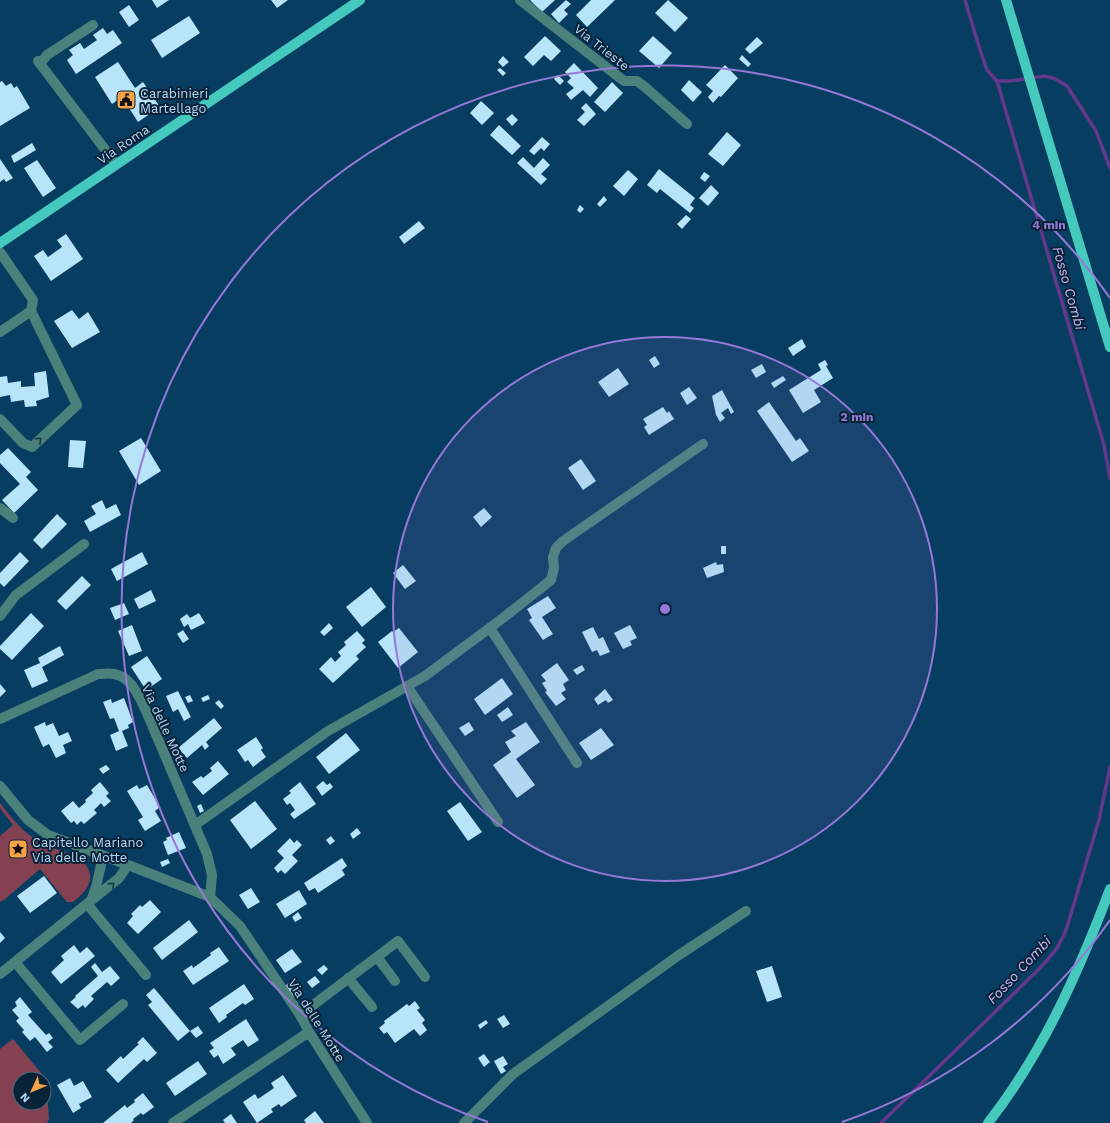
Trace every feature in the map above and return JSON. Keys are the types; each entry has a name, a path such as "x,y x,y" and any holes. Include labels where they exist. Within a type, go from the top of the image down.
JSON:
{"main road":[{"name":"Via Roma","path":"0,243 360,0"},
{"path":"1006,0 1038,111 1110,347"},
{"path":"988,1123 1001,1107 1031,1060 1067,995 1092,938 1110,889"}],"street":[{"name":"Via Trieste","path":"520,0 624,81 637,81 687,124"},
{"path":"94,25 47,55 39,62 116,164"},
{"path":"0,252 32,300 30,311 77,405 32,447 23,443 0,419"},
{"path":"0,332 30,311"},
{"path":"18,319 29,319 36,321"},
{"path":"195,826 328,731 426,676 490,628 551,580 554,568 553,557 556,548 563,541 703,444"},
{"path":"0,508 13,518"},
{"path":"0,616 16,595 84,544"},
{"path":"490,628 577,763"},
{"name":"Via delle Motte","path":"0,719 98,674 115,674 128,681 137,693 146,711 207,854 212,875 210,897"},
{"path":"407,686 498,822"},
{"name":"Via delle Motte","path":"0,786 25,817 48,835 210,897 240,926 300,1015 309,1032 367,1123"},
{"path":"89,902 96,887 103,856"},
{"path":"0,974 120,878 128,865"},
{"path":"89,902 146,975"},
{"path":"464,1123 514,1074 679,955 746,911"},
{"path":"300,1015 398,941 425,977"},
{"path":"377,957 395,981"},
{"path":"14,962 80,1040 123,1004"},
{"path":"348,978 372,1007"},
{"path":"173,1123 309,1032"}],"shaded area":[{"path":"0,803 18,825 28,834 46,845 70,854 83,862 88,868 90,878 88,886 73,902 67,902 40,869 0,902 0,836 13,825 0,808"},
{"path":"13,1039 39,1071 12,1071 12,1111 48,1111 49,1119 47,1123 0,1123 0,1049"}],"building":[{"path":"152,0 169,0 157,8"},
{"path":"271,0 288,0 277,8"},
{"path":"530,0 555,0 542,12"},
{"path":"566,0 571,4 564,10 568,14 559,23 551,14"},
{"path":"591,0 615,0 587,27 576,15"},
{"path":"668,0 688,18 675,32 655,13"},
{"path":"129,5 139,20 129,27 119,12"},
{"path":"189,16 200,33 162,58 151,40"},
{"path":"103,28 107,34 113,30 122,43 76,74 67,60 73,55 69,50 80,43 84,49 97,40 93,35"},
{"path":"545,36 561,51 551,61 544,55 533,66 524,57"},
{"path":"653,36 672,53 659,68 639,51"},
{"path":"757,37 763,43 750,54 745,49"},
{"path":"742,55 751,64 748,67 739,59"},
{"path":"503,56 509,62 503,67 498,62"},
{"path":"118,62 135,88 143,82 160,107 138,122 122,97 112,104 95,77"},
{"path":"574,63 598,88 590,97 583,90 571,100 566,94 574,88 567,82 571,78 565,72"},
{"path":"725,65 738,78 721,97 719,96 713,103 708,97 713,91 706,85"},
{"path":"500,68 506,73 503,76 497,70"},
{"path":"558,75 564,81 560,85 554,79"},
{"path":"689,80 702,92 693,102 681,90"},
{"path":"2,81 6,86 11,83 14,88 17,86 30,108 0,126 0,82"},
{"path":"612,82 623,93 605,112 594,102"},
{"path":"481,101 494,113 482,125 470,113"},
{"path":"586,103 596,114 584,126 577,120 585,112 581,108"},
{"path":"512,114 518,120 512,126 506,119"},
{"path":"499,125 521,146 512,155 490,135"},
{"path":"727,132 741,145 723,166 708,154"},
{"path":"542,137 550,144 544,151 541,148 534,155 529,151"},
{"path":"32,143 36,150 14,163 11,156"},
{"path":"523,157 534,168 543,158 550,165 541,174 547,179 541,185 517,163"},
{"path":"0,159 13,178 6,182 4,179 0,182"},
{"path":"37,160 56,188 43,197 24,168"},
{"path":"659,169 695,198 690,205 694,208 690,213 660,189 657,193 647,185"},
{"path":"628,170 638,179 624,196 613,186"},
{"path":"704,172 710,176 705,182 700,178"},
{"path":"711,185 719,193 708,206 699,198"},
{"path":"604,196 607,200 600,207 597,204"},
{"path":"580,205 584,209 580,213 577,210"},
{"path":"686,215 691,219 682,229 677,224"},
{"path":"419,221 425,228 404,244 399,237"},
{"path":"66,234 83,259 51,281 34,256 43,250 48,257 62,247 57,240"},
{"path":"72,310 79,319 88,312 100,332 72,348 54,321"},
{"path":"802,339 806,347 793,356 788,348"},
{"path":"655,356 660,364 654,368 649,360"},
{"path":"825,360 828,365 826,366 833,378 814,390 821,402 803,413 789,390 821,370 818,364"},
{"path":"762,364 766,372 756,378 751,370"},
{"path":"618,368 629,384 609,397 598,382"},
{"path":"46,371 49,397 36,401 37,406 25,407 24,400 11,402 10,395 0,397 0,377 7,376 8,383 21,381 21,387 35,386 34,373"},
{"path":"783,376 786,380 774,388 771,383"},
{"path":"689,387 697,398 687,405 680,393"},
{"path":"722,390 734,412 731,414 728,408 721,413 725,418 720,422 716,415 712,396"},
{"path":"769,402 796,441 800,438 809,451 792,462 757,411"},
{"path":"663,407 667,413 669,411 674,419 649,435 644,427 647,425 643,419"},
{"path":"141,438 161,471 139,485 119,451"},
{"path":"70,440 86,441 83,468 68,467"},
{"path":"8,448 31,472 26,477 38,490 14,513 2,500 20,484 0,463 0,455"},
{"path":"581,459 596,481 583,490 568,468"},
{"path":"102,500 106,509 116,504 121,515 90,532 84,521 96,514 91,506"},
{"path":"484,508 492,517 481,527 473,517"},
{"path":"57,514 67,524 42,549 33,540"},
{"path":"721,546 726,546 726,554 721,554"},
{"path":"20,552 29,561 4,587 0,583 0,573"},
{"path":"142,552 148,564 117,581 111,569"},
{"path":"716,562 717,565 723,564 724,572 707,578 703,568"},
{"path":"403,565 416,581 405,589 393,573"},
{"path":"82,576 91,585 66,610 57,601"},
{"path":"371,587 386,607 362,627 346,607"},
{"path":"151,590 156,601 139,609 134,599"},
{"path":"548,596 556,608 542,617 553,634 543,640 529,620 532,618 527,609"},
{"path":"124,603 129,614 115,620 110,608"},
{"path":"31,613 44,626 12,660 0,649 0,646"},
{"path":"199,613 205,623 191,630 188,624 184,627 180,619 187,614 190,618"},
{"path":"329,623 333,628 324,636 320,632"},
{"path":"132,625 142,651 129,656 118,631"},
{"path":"630,625 637,638 630,641 632,645 623,649 614,633"},
{"path":"593,627 599,639 603,637 610,652 600,656 597,650 592,652 582,632"},
{"path":"399,628 418,652 398,668 378,642 392,631 393,632"},
{"path":"183,630 189,639 183,643 177,634"},
{"path":"357,631 365,640 362,643 366,647 356,656 359,659 333,683 319,669 331,657 335,662 341,656 338,652 346,645 344,642"},
{"path":"60,646 64,655 42,667 48,681 32,688 24,670 40,663 38,658"},
{"path":"147,656 162,679 146,690 131,667"},
{"path":"557,663 569,680 563,684 566,690 561,693 566,699 556,706 545,692 547,691 542,683 546,681 541,675"},
{"path":"582,665 585,670 577,675 573,670"},
{"path":"502,678 513,694 485,715 474,699"},
{"path":"0,684 6,691 0,697"},
{"path":"605,689 613,700 608,703 606,700 598,705 594,699"},
{"path":"178,691 191,717 184,721 178,709 173,712 166,696"},
{"path":"190,695 193,701 188,703 185,697"},
{"path":"208,695 210,699 203,702 201,698"},
{"path":"124,698 133,722 128,725 129,728 122,731 128,746 116,751 110,735 119,731 114,718 110,719 103,702 111,699 112,703"},
{"path":"219,700 224,706 221,709 215,703"},
{"path":"508,707 513,715 502,722 497,715"},
{"path":"214,718 222,728 206,742 209,746 205,750 202,745 187,758 178,748"},
{"path":"45,722 46,726 53,723 59,736 68,732 72,741 63,745 66,753 56,758 49,744 43,747 34,727"},
{"path":"469,722 474,730 465,736 459,728"},
{"path":"526,722 540,742 516,759 535,785 517,798 493,765 511,752 505,742 516,736 511,731"},
{"path":"601,728 614,745 591,760 579,743"},
{"path":"346,733 360,750 329,774 316,757"},
{"path":"256,737 263,748 261,750 266,757 253,767 248,760 245,762 237,750"},
{"path":"218,761 229,774 203,795 192,782 201,776 203,778 212,771 210,768"},
{"path":"106,765 110,769 103,774 99,769"},
{"path":"323,781 327,785 330,783 333,787 322,796 316,787"},
{"path":"100,782 109,793 106,796 111,801 104,807 101,803 94,810 97,813 84,824 81,821 77,825 74,821 71,823 61,811 73,801 79,808 93,793 91,790"},
{"path":"300,782 316,804 294,819 290,814 295,810 290,803 287,805 283,799 291,793 289,791"},
{"path":"137,785 139,789 147,785 160,807 155,811 161,821 145,831 138,820 143,817 127,791"},
{"path":"255,801 277,829 251,849 230,820"},
{"path":"460,802 482,832 468,841 447,811"},
{"path":"201,804 204,811 200,813 197,806"},
{"path":"357,828 361,833 353,839 350,834"},
{"path":"179,832 186,848 168,855 163,842 167,840 166,838"},
{"path":"331,836 335,841 330,845 326,840"},
{"path":"290,838 294,843 297,840 302,845 292,855 298,861 285,874 281,870 278,873 274,868 284,858 277,851"},
{"path":"342,858 347,866 342,870 345,875 318,893 315,888 309,891 304,883"},
{"path":"168,859 170,863 162,867 160,862"},
{"path":"44,876 57,893 30,913 17,896"},
{"path":"251,888 260,902 248,909 239,895"},
{"path":"299,890 307,904 285,918 276,904"},
{"path":"150,900 161,912 138,934 127,923 133,916 131,914 140,905 142,907"},
{"path":"298,912 302,918 295,922 292,917"},
{"path":"189,920 198,932 162,960 153,948"},
{"path":"0,932 5,938 0,943"},
{"path":"74,945 80,953 87,947 95,956 61,984 51,972 64,960 61,956"},
{"path":"219,947 229,961 193,985 183,971 192,965 193,968"},
{"path":"292,949 302,962 285,973 276,960"},
{"path":"95,963 102,972 110,966 120,978 111,986 107,982 91,996 94,999 85,1008 83,1005 78,1009 70,1002 98,976 91,967"},
{"path":"324,965 328,969 322,975 317,970"},
{"path":"772,966 782,997 767,1002 756,971"},
{"path":"315,976 320,982 312,988 307,982"},
{"path":"291,981 299,993 293,997 285,986"},
{"path":"244,984 254,999 245,1005 243,1003 226,1015 227,1017 219,1023 209,1008"},
{"path":"154,988 190,1031 178,1041 148,1005 152,1002 146,995"},
{"path":"20,997 32,1012 28,1015 46,1035 49,1033 53,1038 48,1042 53,1047 47,1052 35,1037 30,1041 22,1032 24,1030 16,1021 19,1018 12,1010 17,1006 15,1002"},
{"path":"415,1001 420,1008 417,1010 425,1020 422,1023 427,1030 420,1036 414,1029 395,1043 387,1032 384,1034 379,1028 385,1023 384,1021 407,1004 409,1006"},
{"path":"504,1015 510,1024 503,1028 497,1019"},
{"path":"246,1019 259,1040 248,1047 243,1040 231,1048 236,1055 223,1064 218,1055 214,1058 209,1051 214,1048 210,1043"},
{"path":"486,1020 488,1023 480,1029 478,1025"},
{"path":"198,1026 203,1033 196,1038 190,1031"},
{"path":"143,1037 157,1053 147,1062 144,1059 118,1083 106,1070 121,1056 123,1059 139,1044 137,1043"},
{"path":"484,1054 490,1062 484,1067 478,1058"},
{"path":"503,1056 508,1064 503,1067 506,1071 501,1074 494,1061"},
{"path":"198,1061 207,1074 175,1096 166,1083"},
{"path":"283,1075 297,1096 281,1107 279,1104 271,1109 273,1112 257,1123 243,1102 255,1094 258,1099 274,1088 271,1083"},
{"path":"70,1078 74,1086 83,1081 92,1097 79,1104 81,1108 73,1113 57,1085"},
{"path":"143,1093 154,1107 143,1115 141,1113 133,1119 134,1120 131,1123 103,1123 125,1105 127,1108 135,1102 134,1100"},
{"path":"315,1111 324,1123 306,1123 304,1120"},
{"path":"231,1114 237,1123 225,1123 223,1120"}],"waterway":[{"path":"965,0 987,70 997,81 1011,81 1045,76 1056,79 1067,86 1096,131 1110,168"},
{"name":"Fosso Combi","path":"997,81 1104,445 1110,478"},
{"name":"Fosso Combi","path":"881,1123 1040,968 1056,949 1067,927 1099,820 1110,767"}],"place":[{"name":"Carabinieri Martellago","path":"126,100"},
{"name":"Capitello Mariano Via delle Motte","path":"18,849"}]}
